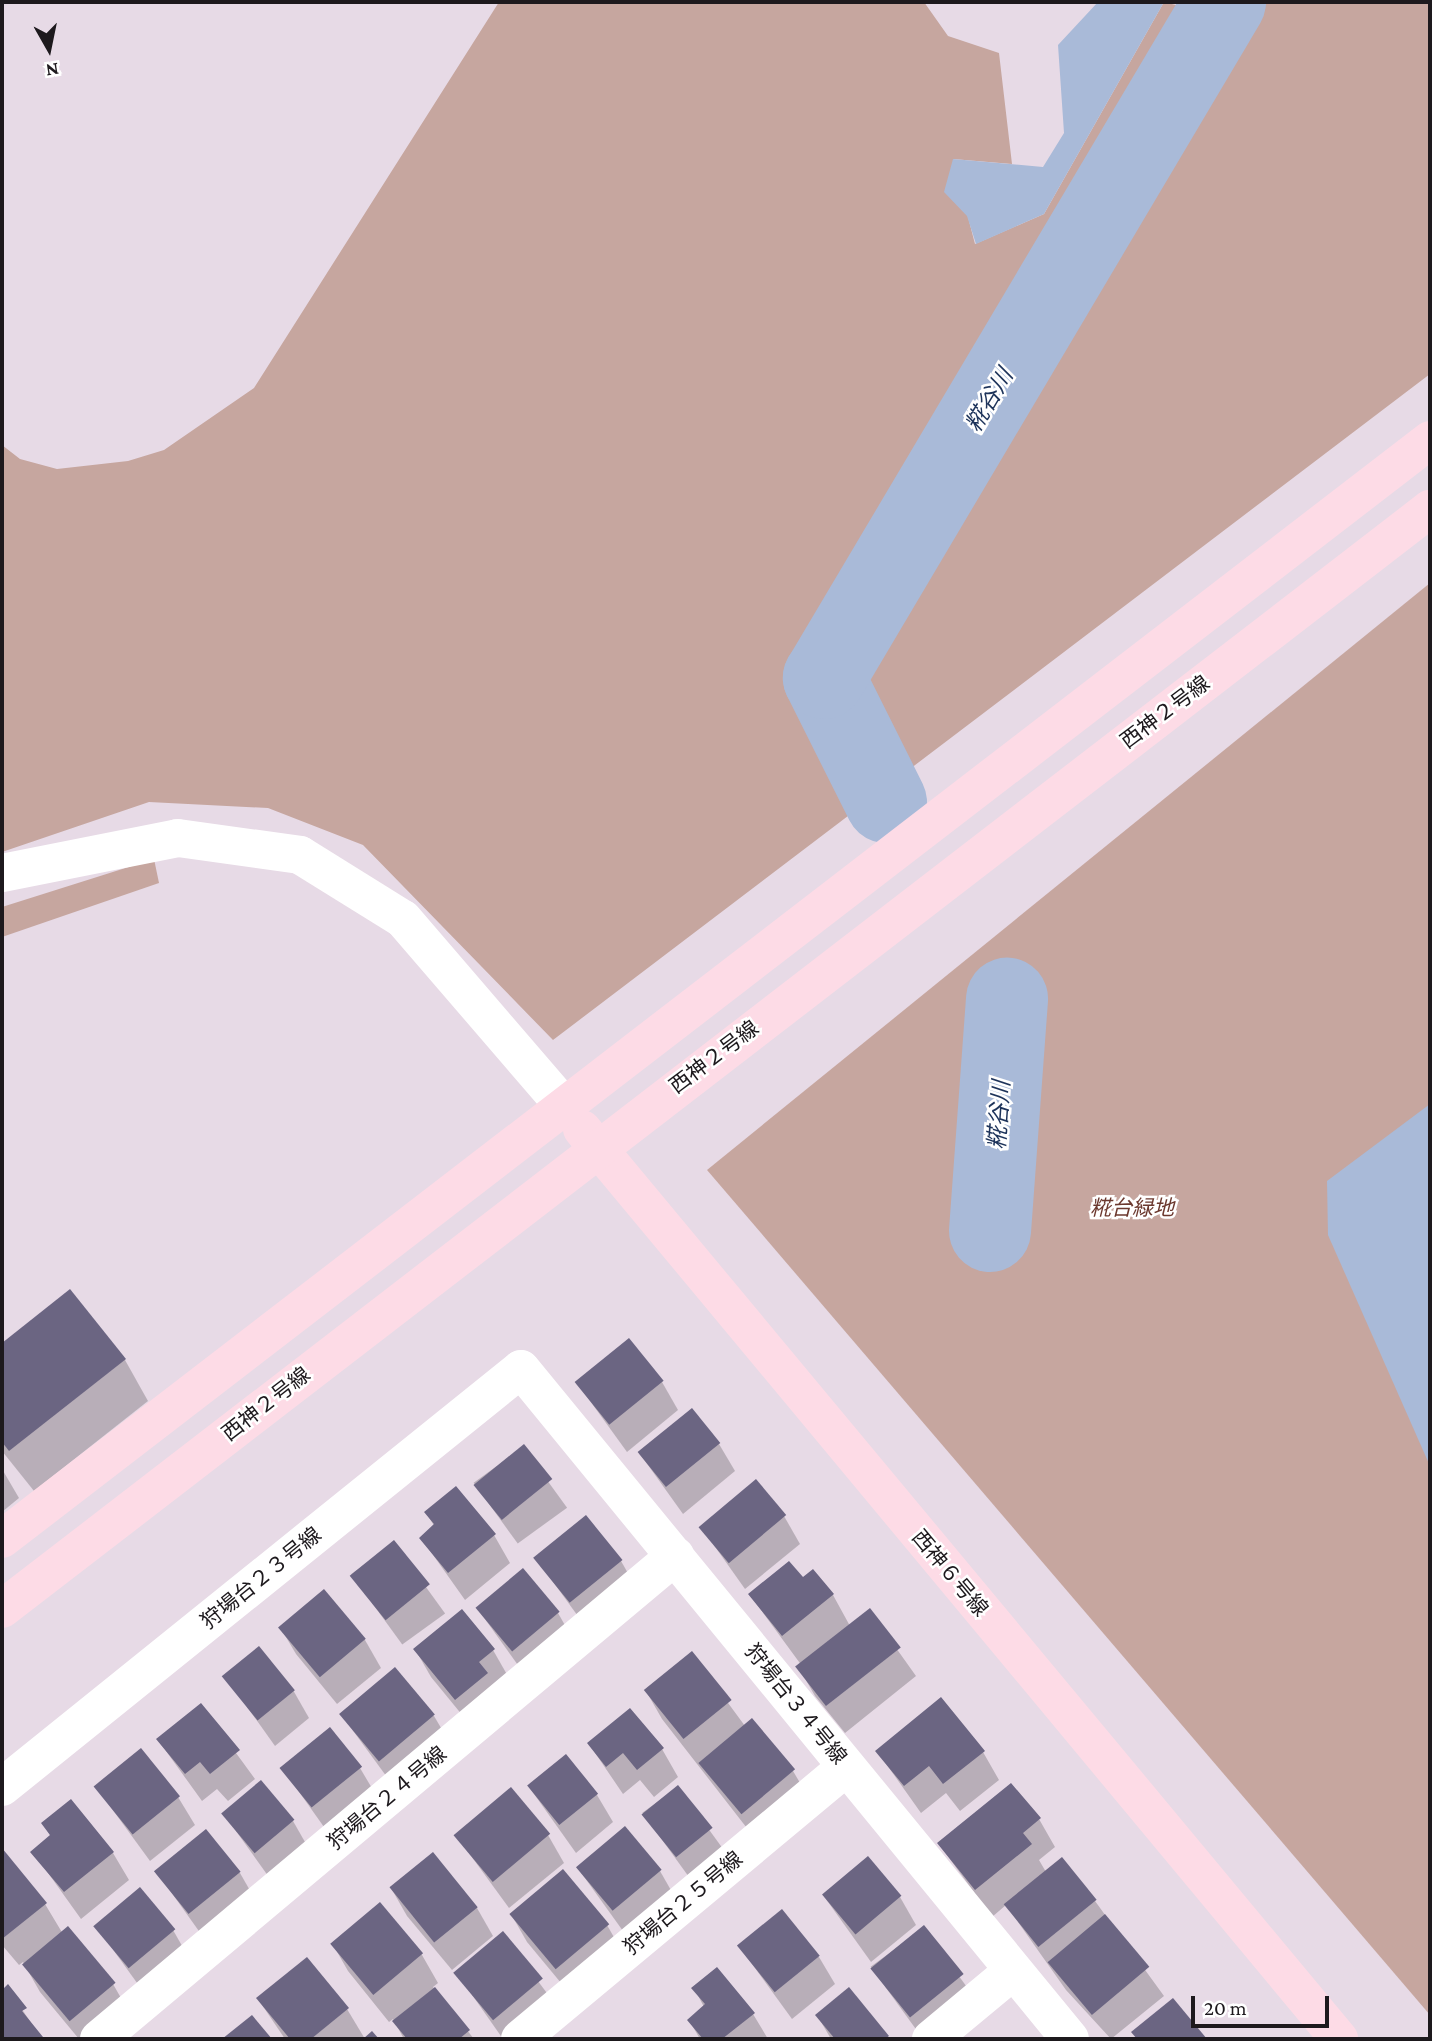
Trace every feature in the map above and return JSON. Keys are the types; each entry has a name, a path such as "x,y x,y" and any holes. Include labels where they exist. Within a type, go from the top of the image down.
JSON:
{"street":[{"path":"2,1539 562,1104 1430,440"},
{"name":"西神２号線","path":"2,1609 597,1147 1430,509"},
{"path":"2,873 178,838 300,855 403,919 562,1104"},
{"name":"西神６号線","path":"562,1104 1339,2039"},
{"name":"狩場台３４号線","path":"521,1369 1070,2039"},
{"name":"狩場台２３号線","path":"2,1787 521,1369"},
{"name":"狩場台２４号線","path":"99,2039 675,1556"},
{"name":"狩場台２５号線","path":"520,2039 847,1767"},
{"path":"931,2039 1013,1971"}],"green space":[{"path":"499,2 924,2 948,36 999,53 1012,164 953,159 975,244 1044,214 1164,2 1230,19 1245,2 1430,2 1430,374 553,1040 363,845 268,808 149,802 2,852 2,445 20,459 57,469 128,461 164,450 254,388"},
{"name":"糀台緑地","path":"1430,583 1430,2015 707,1170"},
{"path":"154,859 159,883 2,937 2,907"}],"water":[{"path":"1098,2 1164,2 1044,214 976,244 967,216 944,192 953,159 1043,167 1064,133 1058,45"},
{"path":"1430,1104 1430,1466 1328,1235 1327,1181"}],"building":[{"path":"70,1289 126,1359 9,1451 2,1442 2,1343"},
{"path":"629,1338 664,1381 609,1425 575,1382"},
{"path":"692,1408 720,1443 666,1487 638,1452"},
{"path":"524,1444 552,1479 502,1520 473,1485"},
{"path":"756,1479 786,1515 729,1563 699,1527"},
{"path":"456,1486 496,1534 448,1573 419,1538 434,1524 424,1512"},
{"path":"586,1515 623,1560 570,1603 533,1558"},
{"path":"394,1540 430,1584 386,1620 350,1576"},
{"path":"789,1561 803,1577 813,1569 834,1594 782,1636 748,1594"},
{"path":"523,1568 560,1612 512,1652 476,1608"},
{"path":"324,1589 366,1639 320,1677 278,1628"},
{"path":"870,1608 901,1647 826,1706 795,1666"},
{"path":"462,1609 495,1649 479,1662 488,1673 455,1700 413,1649"},
{"path":"259,1646 295,1690 258,1721 222,1676"},
{"path":"692,1651 732,1700 683,1739 644,1690"},
{"path":"395,1667 435,1714 379,1761 339,1714"},
{"path":"941,1697 985,1751 943,1784 929,1766 904,1786 875,1751"},
{"path":"201,1703 240,1750 210,1774 200,1762 185,1774 156,1739"},
{"path":"630,1708 664,1748 637,1770 623,1753 606,1767 587,1743"},
{"path":"752,1718 795,1769 741,1814 698,1763"},
{"path":"330,1727 362,1767 312,1808 279,1768"},
{"path":"141,1748 180,1796 133,1835 94,1786"},
{"path":"566,1754 598,1794 559,1825 527,1785"},
{"path":"261,1780 294,1820 255,1853 221,1813"},
{"path":"1011,1783 1041,1818 1023,1833 1032,1844 975,1890 937,1843"},
{"path":"678,1785 713,1828 676,1857 641,1815"},
{"path":"511,1787 550,1834 493,1882 454,1835"},
{"path":"71,1799 114,1852 64,1892 30,1852 50,1835 41,1823"},
{"path":"625,1826 662,1870 613,1911 576,1867"},
{"path":"206,1829 241,1872 189,1914 154,1871"},
{"path":"2,1848 47,1903 2,1939"},
{"path":"433,1852 478,1907 434,1942 389,1887"},
{"path":"868,1856 901,1896 855,1934 822,1895"},
{"path":"1062,1857 1097,1900 1038,1947 1004,1904"},
{"path":"563,1869 609,1924 556,1969 509,1914"},
{"path":"140,1887 175,1929 129,1968 93,1926"},
{"path":"380,1902 423,1953 373,1995 330,1944"},
{"path":"782,1909 820,1956 775,1992 737,1946"},
{"path":"1105,1914 1149,1967 1092,2015 1048,1962"},
{"path":"924,1925 964,1974 910,2017 870,1968"},
{"path":"68,1926 116,1983 70,2021 22,1965"},
{"path":"503,1931 543,1978 493,2020 453,1973"},
{"path":"307,1957 349,2008 311,2039 290,2039 256,1998"},
{"path":"717,1967 755,2013 722,2039 703,2039 687,2020 705,2004 691,1988"},
{"path":"8,1984 27,2008 22,2011 43,2037 40,2039 2,2039 2,1990"},
{"path":"435,1987 470,2030 459,2039 407,2039 392,2021"},
{"path":"849,1987 889,2036 885,2039 835,2039 815,2015"},
{"path":"1173,1998 1207,2039 1137,2039 1131,2032"},
{"path":"252,2015 272,2039 222,2039"},
{"path":"372,2031 379,2039 363,2039"}],"waterway":[{"name":"糀谷川","path":"886,802 824,678 1225,2"},
{"name":"糀谷川","path":"990,1231 1007,999"}]}
